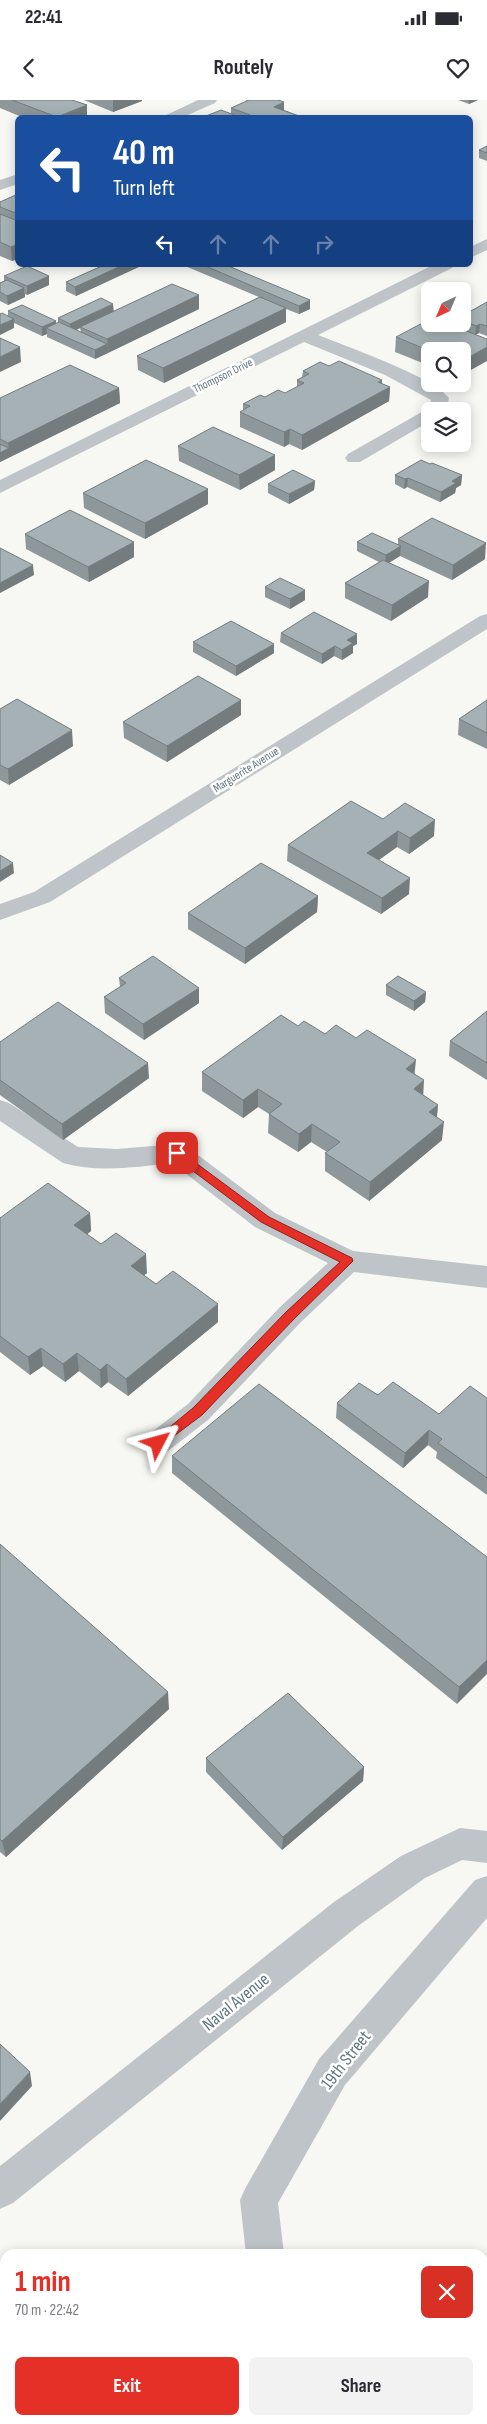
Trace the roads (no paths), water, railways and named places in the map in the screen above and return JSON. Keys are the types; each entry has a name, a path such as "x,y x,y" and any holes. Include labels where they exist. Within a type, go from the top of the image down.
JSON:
{"street":[{"path":"173,115 210,100"},
{"path":"0,185 15,179"},
{"path":"473,251 487,244"},
{"name":"Thompson Drive","path":"0,487 442,267"},
{"path":"304,336 394,372 422,386 440,398 440,402"},
{"path":"354,458 421,419"},
{"name":"Marguerite Avenue","path":"0,912 42,898 487,620"},
{"path":"0,1109 72,1156 117,1158 177,1153 265,1220 348,1261 487,1276"},
{"path":"158,1443 198,1412 290,1316 348,1261"},
{"name":"Naval Avenue","path":"0,2190 346,1914 412,1867 460,1844 487,1847"},
{"name":"19th Street","path":"264,2249 259,2200 332,2072 487,1892"}]}
